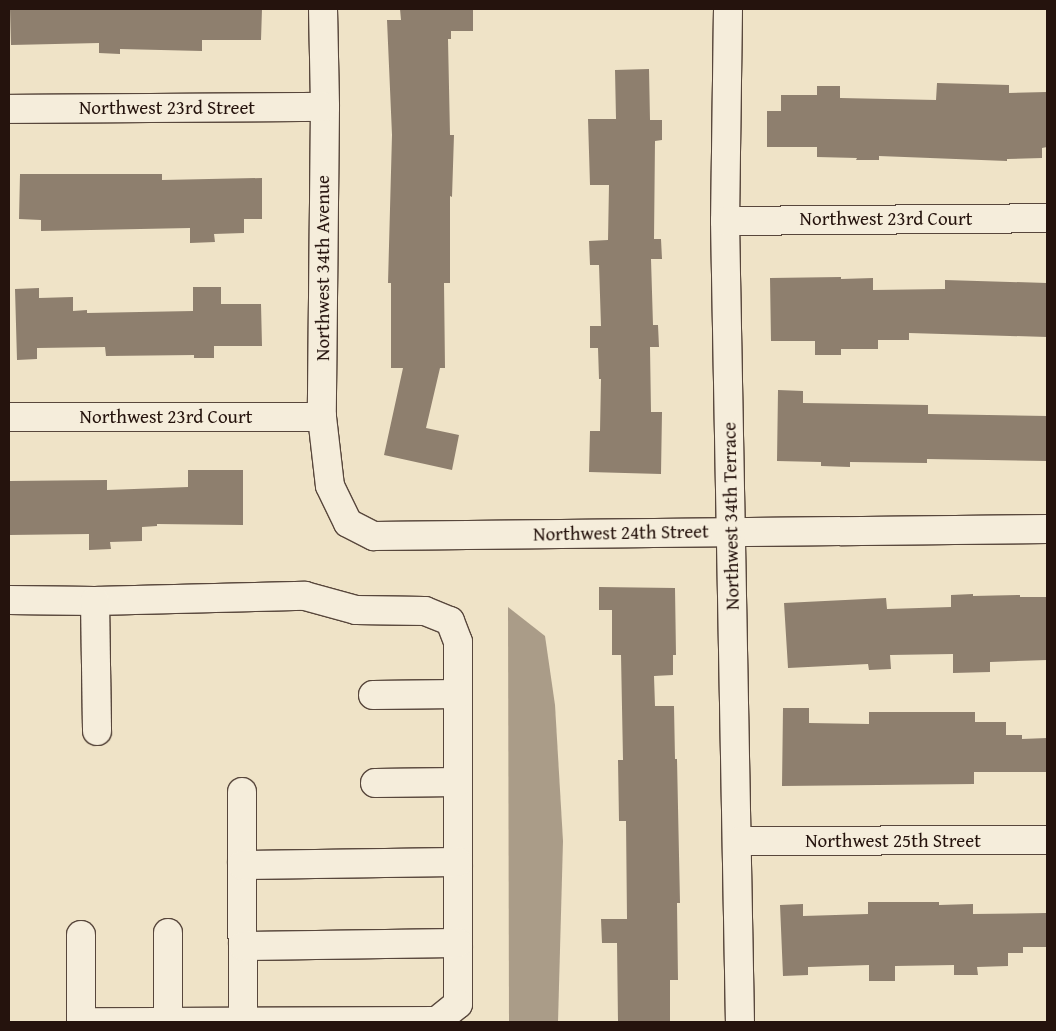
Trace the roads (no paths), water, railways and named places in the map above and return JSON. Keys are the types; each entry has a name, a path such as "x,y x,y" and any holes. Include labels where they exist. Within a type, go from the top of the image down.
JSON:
{"street":[{"name":"Northwest 34th Avenue","path":"323,9 325,107 322,417 330,486 348,524"},
{"name":"Northwest 34th Terrace","path":"728,9 725,221 740,1022"},
{"name":"Northwest 23rd Street","path":"9,109 325,107"},
{"name":"Northwest 23rd Court","path":"725,221 1047,218"},
{"name":"Northwest 23rd Court","path":"9,417 322,417"},
{"name":"Northwest 24th Street","path":"348,524 374,536 1047,529"},
{"path":"9,600 305,596 356,610 425,611 450,622 458,642 458,1004 437,1021 88,1022"},
{"path":"95,600 97,730"},
{"path":"372,695 458,694"},
{"path":"375,783 458,782"},
{"path":"242,792 244,1022"},
{"name":"Northwest 25th Street","path":"738,841 1047,840"},
{"path":"242,865 458,862"},
{"path":"168,933 168,1022"},
{"path":"81,934 81,1022"},
{"path":"243,946 458,943"}]}
